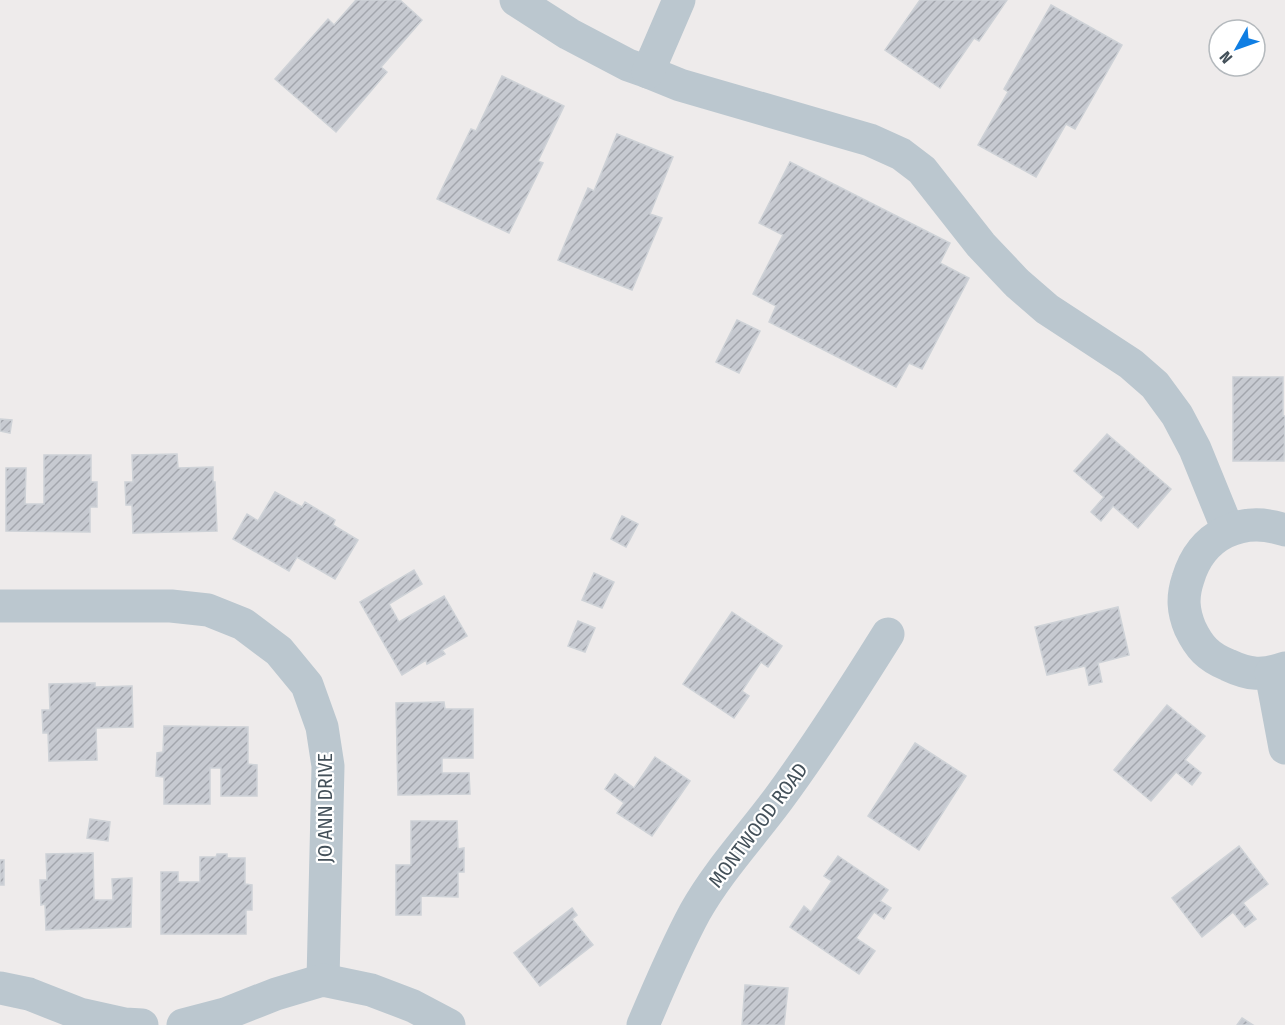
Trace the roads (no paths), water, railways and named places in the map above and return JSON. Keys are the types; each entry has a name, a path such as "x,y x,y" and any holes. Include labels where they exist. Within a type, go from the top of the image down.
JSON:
{"street":[{"path":"516,0 569,34 628,64 680,85 870,140 901,154 915,164 981,244 1017,283 1047,309 1131,364 1155,385 1177,415 1196,449 1228,530"},
{"path":"648,72 679,0"},
{"path":"1285,530 1272,525 1253,524 1228,530 1207,544 1192,563 1184,591 1185,615 1197,642 1213,659 1244,672 1278,671 1285,748"},
{"name":"JO ANN DRIVE","path":"0,606 171,606 207,610 243,624 279,651 307,685 322,727 328,766 322,980"},
{"name":"MONTWOOD ROAD","path":"643,1025 670,960 696,911 728,863 819,743 888,634"},
{"path":"183,1025 225,1014 276,994 322,980 371,990 412,1006 449,1025"},
{"path":"0,988 29,994 80,1014 125,1024 142,1025"}]}
